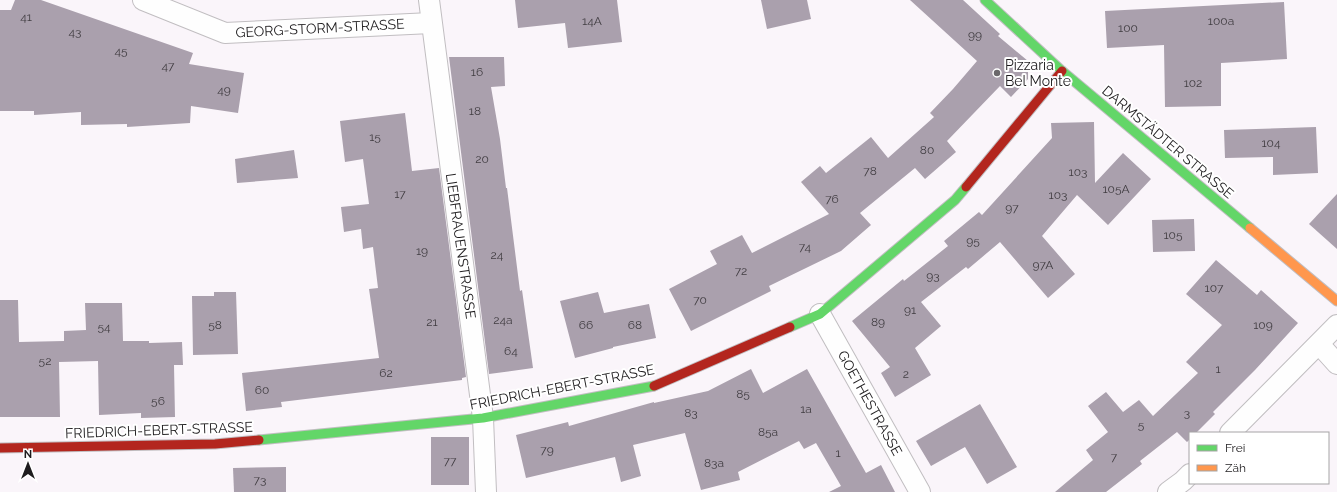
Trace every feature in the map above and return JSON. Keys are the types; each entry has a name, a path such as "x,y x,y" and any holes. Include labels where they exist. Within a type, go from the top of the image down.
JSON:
{"street":[{"name":"GEORG-STORM-STRASSE","path":"143,0 225,33 431,23"},
{"name":"LIEBFRAUENSTRASSE","path":"429,0 484,418 486,492"},
{"name":"DARMSTÄDTER STRASSE","path":"985,0 1062,71 1337,301"},
{"name":"FRIEDRICH-EBERT-STRASSE","path":"0,448 215,444 484,418 654,386 820,314 955,200 1062,71"},
{"name":"GOETHESTRASSE","path":"820,314 920,492"},
{"path":"1231,432 1337,325"},
{"path":"1319,344 1337,364"},
{"path":"1168,492 1189,475"}],"building":[{"path":"15,0 41,0 193,53 189,64 244,73 238,113 191,106 190,123 127,127 127,124 81,125 81,112 34,115 34,111 0,111 0,10 11,10"},
{"path":"515,0 617,0 622,42 568,48 565,23 518,28"},
{"path":"761,0 807,0 811,19 767,29"},
{"path":"910,0 963,0 1000,34 998,36 1028,61 1028,79 1011,97 1000,86 947,141 956,152 925,179 915,168 860,213 871,225 841,251 769,286 771,291 691,331 669,289 717,264 710,251 742,235 752,253 829,214 801,182 820,166 826,173 871,137 888,158 934,117 930,113 977,61"},
{"path":"1284,2 1287,59 1221,63 1221,106 1165,107 1164,45 1107,48 1105,11"},
{"path":"449,57 504,57 505,86 491,87 507,188 520,291 522,290 533,368 489,374"},
{"path":"405,113 412,171 439,168 466,377 462,378 462,380 281,402 282,407 246,411 242,373 379,358 369,289 378,288 373,247 363,249 361,229 344,232 341,207 369,204 363,159 345,162 340,121"},
{"path":"1094,122 1095,183 1123,153 1151,179 1108,225 1077,195 1042,236 1075,274 1048,298 1000,242 968,269 966,267 921,302 941,326 915,348 931,375 895,397 881,373 890,367 852,321 903,279 904,281 948,246 944,241 979,212 982,215 1052,138 1051,123"},
{"path":"1316,127 1318,173 1273,175 1273,157 1225,158 1224,130"},
{"path":"294,150 298,178 237,183 235,159"},
{"path":"1337,194 1337,249 1309,224"},
{"path":"1194,219 1195,251 1153,252 1152,220"},
{"path":"1216,260 1257,295 1261,290 1298,323 1255,370 1213,412 1215,414 1197,432 1189,432 1189,440 1187,442 1177,432 1140,461 1142,464 1106,492 1055,492 1093,460 1086,450 1108,432 1088,406 1106,392 1123,412 1139,400 1153,416 1198,373 1186,362 1222,325 1186,294"},
{"path":"214,292 236,292 238,354 193,355 192,296 214,296"},
{"path":"598,292 604,313 649,304 656,338 613,347 575,358 560,301"},
{"path":"0,300 18,300 19,342 64,341 64,331 86,330 85,303 122,303 123,341 149,341 149,343 182,342 183,365 174,365 175,417 141,418 141,413 99,415 98,361 59,362 60,417 0,417"},
{"path":"751,369 763,393 807,369 866,473 881,465 895,492 829,492 841,486 816,443 804,449 799,441 738,472 740,480 701,490 685,433 633,445 641,476 621,482 615,457 526,478 516,435 568,422 569,426 654,402 708,391"},
{"path":"980,404 1017,467 987,484 965,447 931,466 916,441"},
{"path":"431,437 469,437 469,485 431,485"},
{"path":"286,467 286,492 234,492 233,468"}],"traffic: fast":[{"path":"985,0 1062,71 1250,228"},
{"path":"790,327 820,314 955,200 966,187"},
{"path":"259,440 483,418 654,386"}],"traffic: slow":[{"path":"1250,228 1337,301"}],"traffic: jam":[{"path":"966,187 1062,71"},
{"path":"654,386 790,327"},
{"path":"0,448 215,444 259,440"}],"place":[{"name":"Pizzaria Bel Monte","path":"997,73"}]}
